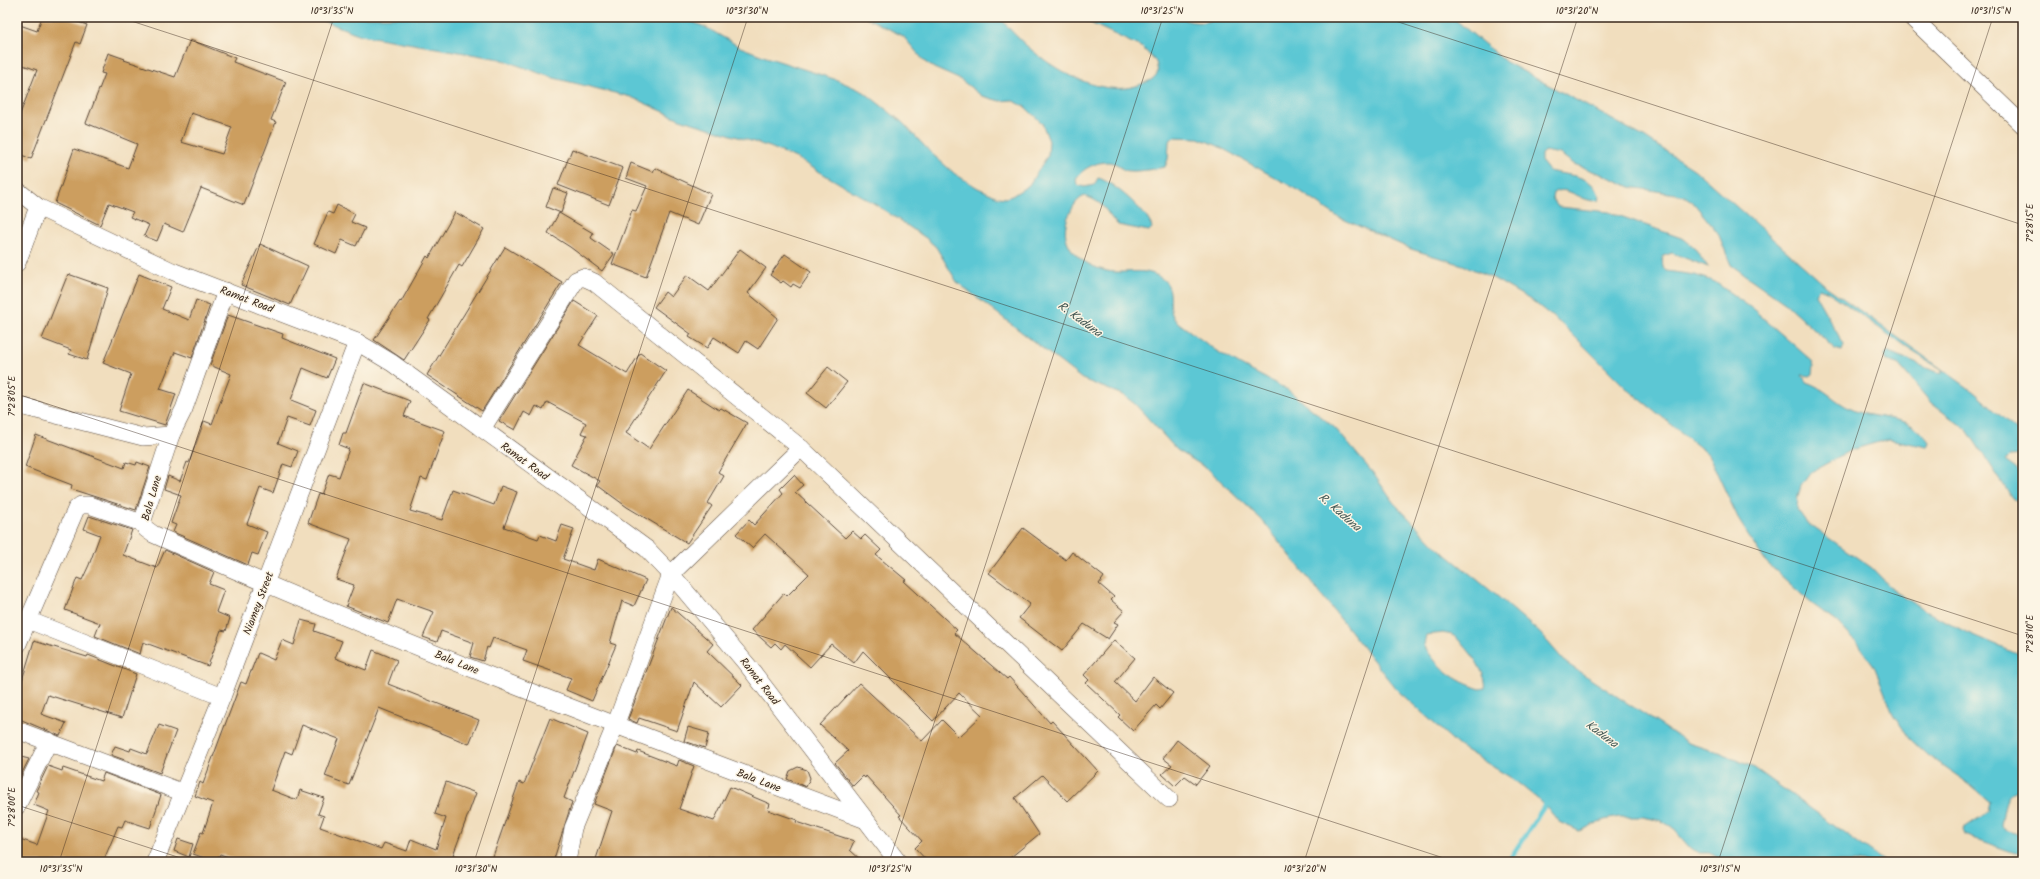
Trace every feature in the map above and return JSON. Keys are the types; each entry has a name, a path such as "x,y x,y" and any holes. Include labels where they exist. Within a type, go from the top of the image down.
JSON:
{"street":[{"path":"1911,17 2023,125"},
{"name":"Ramat Road","path":"17,190 38,207 172,271 357,342 392,362 646,550 672,574 750,667 898,862"},
{"path":"17,263 38,207"},
{"path":"482,429 576,280 584,277 594,282 801,448 1169,799"},
{"name":"Bala Lane","path":"226,291 184,409 171,435 142,523 146,529 154,534 266,584 616,726 866,820"},
{"name":"Niamey Street","path":"161,860 184,793 266,584 357,342"},
{"path":"17,405 144,436 171,435"},
{"path":"567,862 574,828 616,726 672,574 801,448"},
{"path":"17,646 76,510 81,505 89,505 142,523"},
{"path":"28,620 222,697"},
{"path":"17,730 184,793"},
{"path":"17,806 49,741"}],"water":[{"path":"313,17 681,17 707,28 740,47 837,80 864,92 902,122 931,153 955,174 978,188 998,197 1005,198 1012,196 1029,185 1048,155 1049,141 1042,123 1024,106 1011,100 1000,101 982,96 961,80 934,68 925,62 903,36 865,17 1000,17 1026,45 1043,59 1062,71 1101,87 1121,88 1148,82 1158,72 1156,62 1143,48 1078,17 1178,17 1188,21 1203,22 1213,20 1217,17 1452,17 1506,62 1644,137 1695,170 1827,287 1974,392 2023,436 2023,455 2010,456 2005,461 2016,469 2023,478 2023,506 2013,499 1967,430 1931,403 1898,364 1885,360 1884,354 1887,351 1936,372 1942,373 1942,370 1907,348 1829,292 1819,288 1815,294 1844,345 1842,351 1835,349 1786,304 1731,265 1718,233 1692,201 1684,196 1676,194 1630,187 1574,164 1560,154 1545,151 1541,154 1541,161 1549,171 1572,175 1586,180 1596,189 1600,197 1599,200 1593,201 1587,200 1570,192 1559,191 1553,193 1552,198 1558,207 1609,212 1684,239 1694,247 1708,267 1672,253 1663,256 1662,260 1666,271 1695,275 1715,282 1754,310 1812,361 1814,366 1813,374 1810,376 1802,375 1806,382 1824,391 1851,409 1861,413 1893,419 1913,426 1929,442 1927,447 1889,439 1851,450 1811,472 1801,486 1798,496 1797,509 1807,523 1872,568 1893,590 1926,611 1962,630 2023,656 2023,789 2016,790 2008,797 2004,806 2001,824 2007,830 2021,837 2023,848 2019,852 2015,853 1965,835 1963,830 1964,828 1988,812 1990,802 1965,781 1927,755 1910,739 1893,714 1875,668 1857,643 1837,622 1811,603 1765,561 1740,522 1708,454 1625,387 1565,327 1534,302 1491,277 1463,265 1411,249 1338,217 1300,191 1216,145 1198,138 1174,137 1169,141 1168,159 1165,167 1128,171 1114,163 1103,162 1087,168 1076,179 1077,185 1085,187 1094,185 1098,178 1112,185 1129,198 1144,214 1152,228 1149,231 1118,225 1102,205 1085,196 1079,199 1075,205 1068,217 1065,227 1066,237 1074,253 1089,264 1107,271 1148,272 1161,278 1169,287 1171,310 1176,321 1215,350 1288,390 1335,428 1373,473 1393,502 1438,548 1540,633 1566,663 1688,743 1719,753 1753,767 1885,862 1729,862 1709,853 1700,853 1690,848 1672,827 1662,821 1643,817 1619,817 1604,820 1579,831 1559,822 1545,805 1513,779 1459,746 1396,689 1262,520 1208,469 1177,450 1135,404 1123,395 1082,379 957,282 936,247 926,238 875,204 796,158 770,147 680,119 631,97 554,78 500,59 361,35","holes":["1443,633 1457,638 1469,651 1483,675 1485,688 1480,689 1455,678 1441,667 1429,653 1424,645 1426,635"]}],"building":[{"path":"42,17 63,17 87,25 80,44 76,42 31,159 17,153 17,122 37,70 17,63 17,24 37,31"},
{"path":"190,40 235,58 233,62 286,82 271,120 276,122 244,205 201,188 183,232 164,224 157,241 144,236 149,225 130,217 133,212 109,203 100,225 55,203 74,149 128,168 137,144 86,123 105,74 101,73 108,53 175,77","holes":["191,113 232,127 222,154 181,142"]},
{"path":"572,149 623,168 609,205 558,185"},
{"path":"631,163 653,172 655,168 711,194 698,225 669,213 646,277 612,264 632,210 636,211 647,186 626,178"},
{"path":"553,188 568,193 561,213 546,207"},
{"path":"337,205 355,214 351,222 365,228 356,246 342,240 336,254 314,244 328,212 333,214"},
{"path":"455,212 484,229 462,267 459,265 428,319 430,320 404,360 374,340 400,301 401,302 427,256 429,258"},
{"path":"559,213 593,233 591,238 614,254 602,271 570,247 548,233"},
{"path":"260,244 308,266 290,305 241,285"},
{"path":"505,247 562,282 482,411 427,375"},
{"path":"740,249 766,268 748,293 778,318 758,349 746,341 739,353 714,337 707,348 689,337 691,334 654,307 665,292 671,297 687,275 709,291"},
{"path":"785,254 811,272 800,288 793,284 791,287 783,281 781,283 770,275"},
{"path":"68,274 108,288 87,360 69,354 71,350 42,339"},
{"path":"139,274 171,287 162,309 189,320 196,300 210,305 192,358 175,352 160,389 176,394 165,425 119,411 131,374 103,363"},
{"path":"574,301 598,316 579,345 627,374 640,353 666,371 626,433 649,449 688,390 719,410 721,408 747,423 718,472 724,476 708,503 712,506 687,543 627,507 597,485 600,481 571,465 587,435 581,433 586,423 547,402 543,410 536,406 531,416 524,412 515,430 499,421"},
{"path":"228,315 283,334 282,338 335,359 327,378 303,368 291,400 316,410 310,426 287,418 278,443 298,451 292,467 283,464 273,493 260,488 247,524 267,532 258,555 252,553 248,565 173,532 176,525 171,523 181,495 164,489 168,476 180,481 187,462 189,463 204,421 212,424 231,374 210,365"},
{"path":"828,367 847,382 826,408 807,393"},
{"path":"364,383 410,401 404,416 445,431 427,480 421,478 410,511 442,520 453,490 494,505 501,486 517,492 504,527 538,539 540,535 556,541 562,525 574,529 563,559 594,570 598,559 646,580 634,606 622,601 610,643 616,645 592,701 566,690 571,678 523,661 527,650 493,638 489,648 487,647 483,661 470,657 474,643 441,631 437,642 423,637 434,612 397,599 388,623 346,606 354,585 336,579 351,539 308,523 318,494 321,495 329,474 339,477 349,449 339,445 343,433 346,433"},
{"path":"36,435 124,468 126,462 136,465 137,462 150,467 136,510 71,489 72,485 25,467"},
{"path":"794,475 803,485 795,492 845,538 852,531 861,539 865,535 881,550 876,555 906,580 904,581 957,630 954,633 1007,679 1009,677 1050,723 1052,721 1098,771 1067,801 1042,775 1015,798 1039,834 1005,862 928,862 915,848 922,841 866,776 865,778 863,776 853,786 848,780 835,763 848,751 820,725 859,683 922,741 942,720 959,737 982,715 959,693 933,721 863,651 854,663 831,644 810,667 785,644 781,649 775,643 771,647 752,630 784,593 787,596 809,574 765,534 752,548 736,534 749,520 754,525 783,493 780,489"},
{"path":"89,516 132,530 123,555 157,568 165,550 214,572 209,584 224,590 216,612 230,618 226,631 221,630 208,666 143,642 140,654 95,636 100,623 65,610 77,578 82,580 89,565 100,535 84,529"},
{"path":"1023,528 1066,560 1072,552 1104,577 1099,584 1114,597 1111,600 1124,611 1114,622 1118,624 1108,639 1084,624 1062,651 1019,618 1030,604 989,573"},
{"path":"671,607 713,644 707,651 742,685 721,707 694,682 677,731 639,718 637,723 628,719"},
{"path":"301,620 316,624 314,631 342,641 335,658 366,670 373,650 397,660 388,684 479,720 469,744 379,708 349,785 325,776 339,739 302,725 292,754 285,751 271,790 297,800 300,790 324,798 318,814 324,816 320,827 381,849 384,843 407,851 411,839 436,849 446,818 435,814 446,782 476,793 453,855 468,860 468,862 243,862 220,854 216,862 193,854 201,832 203,833 213,803 195,796 200,782 203,784 241,682 246,684 258,653 274,660 282,640 294,645"},
{"path":"1114,640 1135,658 1115,682 1135,701 1153,677 1173,693 1160,709 1156,705 1133,731 1118,717 1120,715 1086,683 1089,680 1084,675"},
{"path":"34,641 87,657 88,655 136,674 122,718 48,695 41,714 66,723 60,736 17,718 17,697"},
{"path":"550,718 588,734 564,798 572,802 553,862 491,862 519,782 524,784"},
{"path":"159,725 176,731 160,773 111,755 115,746 130,751 131,748 147,754"},
{"path":"688,727 709,733 705,748 684,741"},
{"path":"1177,740 1210,766 1196,784 1185,776 1175,786 1162,774 1172,765 1163,758"},
{"path":"617,746 637,754 638,751 677,766 679,760 694,766 679,809 714,821 730,787 770,804 768,810 797,820 796,822 854,841 850,850 863,862 724,862 708,856 706,862 595,862 612,811 594,804"},
{"path":"17,756 29,759 17,783"},
{"path":"48,766 62,771 63,768 101,781 104,773 161,795 150,828 125,820 122,827 118,826 103,862 17,862 17,838 37,845 49,811 34,805 39,792 36,791"},
{"path":"798,767 807,770 810,778 806,787 787,779 790,771"},
{"path":"178,839 193,844 189,857 174,851"}],"waterway":[{"path":"1508,862 1549,799"}],"water label":[{"name":"R. Kaduna","path":"1080,319"},
{"name":"R. Kaduna","path":"1340,512"},
{"name":"Kaduna","path":"1602,734"}]}
